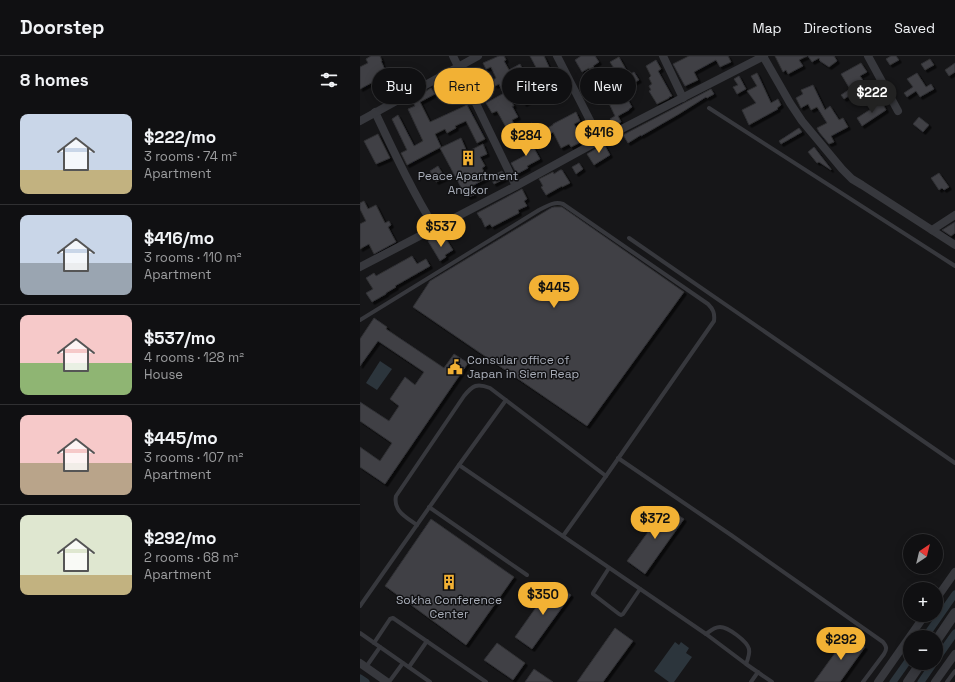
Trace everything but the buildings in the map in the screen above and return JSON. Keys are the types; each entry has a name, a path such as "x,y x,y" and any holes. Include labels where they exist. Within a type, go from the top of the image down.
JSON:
{"street":[{"path":"453,56 516,186"},
{"path":"360,121 478,56"},
{"path":"557,56 600,140"},
{"path":"663,56 683,98"},
{"path":"360,266 763,56 790,104 842,170 852,179 955,245"},
{"path":"868,56 898,111"},
{"path":"375,112 400,165 435,228"},
{"path":"932,230 955,215"},
{"path":"943,590 955,572"},
{"path":"943,631 955,614"},
{"path":"878,682 920,622"},
{"path":"935,682 955,654"},
{"path":"363,665 388,682"},
{"path":"908,682 916,670"}],"lane":[{"path":"708,108 955,266"},
{"path":"360,320 540,210 557,202 563,204 708,304 714,311 714,321 606,476 562,536"},
{"path":"629,238 955,463"},
{"path":"417,525 397,509 395,502 396,496 464,396 470,389 477,385 483,385 490,388 606,476"},
{"path":"360,606 506,400"},
{"path":"618,458 883,642 887,649 863,682"},
{"path":"459,465 706,634 772,682"},
{"path":"429,507 527,575"},
{"path":"609,568 593,594 621,615 640,589"},
{"path":"374,643 393,618 486,682"},
{"path":"706,634 722,627 728,629 745,641 749,648 746,664"},
{"path":"360,633 430,682"},
{"path":"409,667 427,641"},
{"path":"363,665 380,647"},
{"path":"388,682 402,663"},
{"path":"947,682 955,671"},
{"path":"751,682 758,672"}],"shaded area":[{"path":"380,361 392,369 377,390 366,383"},
{"path":"675,642 679,645 681,642 689,648 686,653 692,657 674,682 669,682 654,671"}],"waterway":[{"path":"930,630 955,594"},
{"path":"943,650 955,633"},
{"path":"893,682 903,668"},
{"path":"921,682 929,670"},
{"path":"360,678 366,682"}],"place":[{"name":"Peace Apartment Angkor","path":"468,158"},
{"name":"Consular office of Japan in Siem Reap","path":"455,367"},
{"name":"Sokha Conference Center","path":"449,582"}]}
